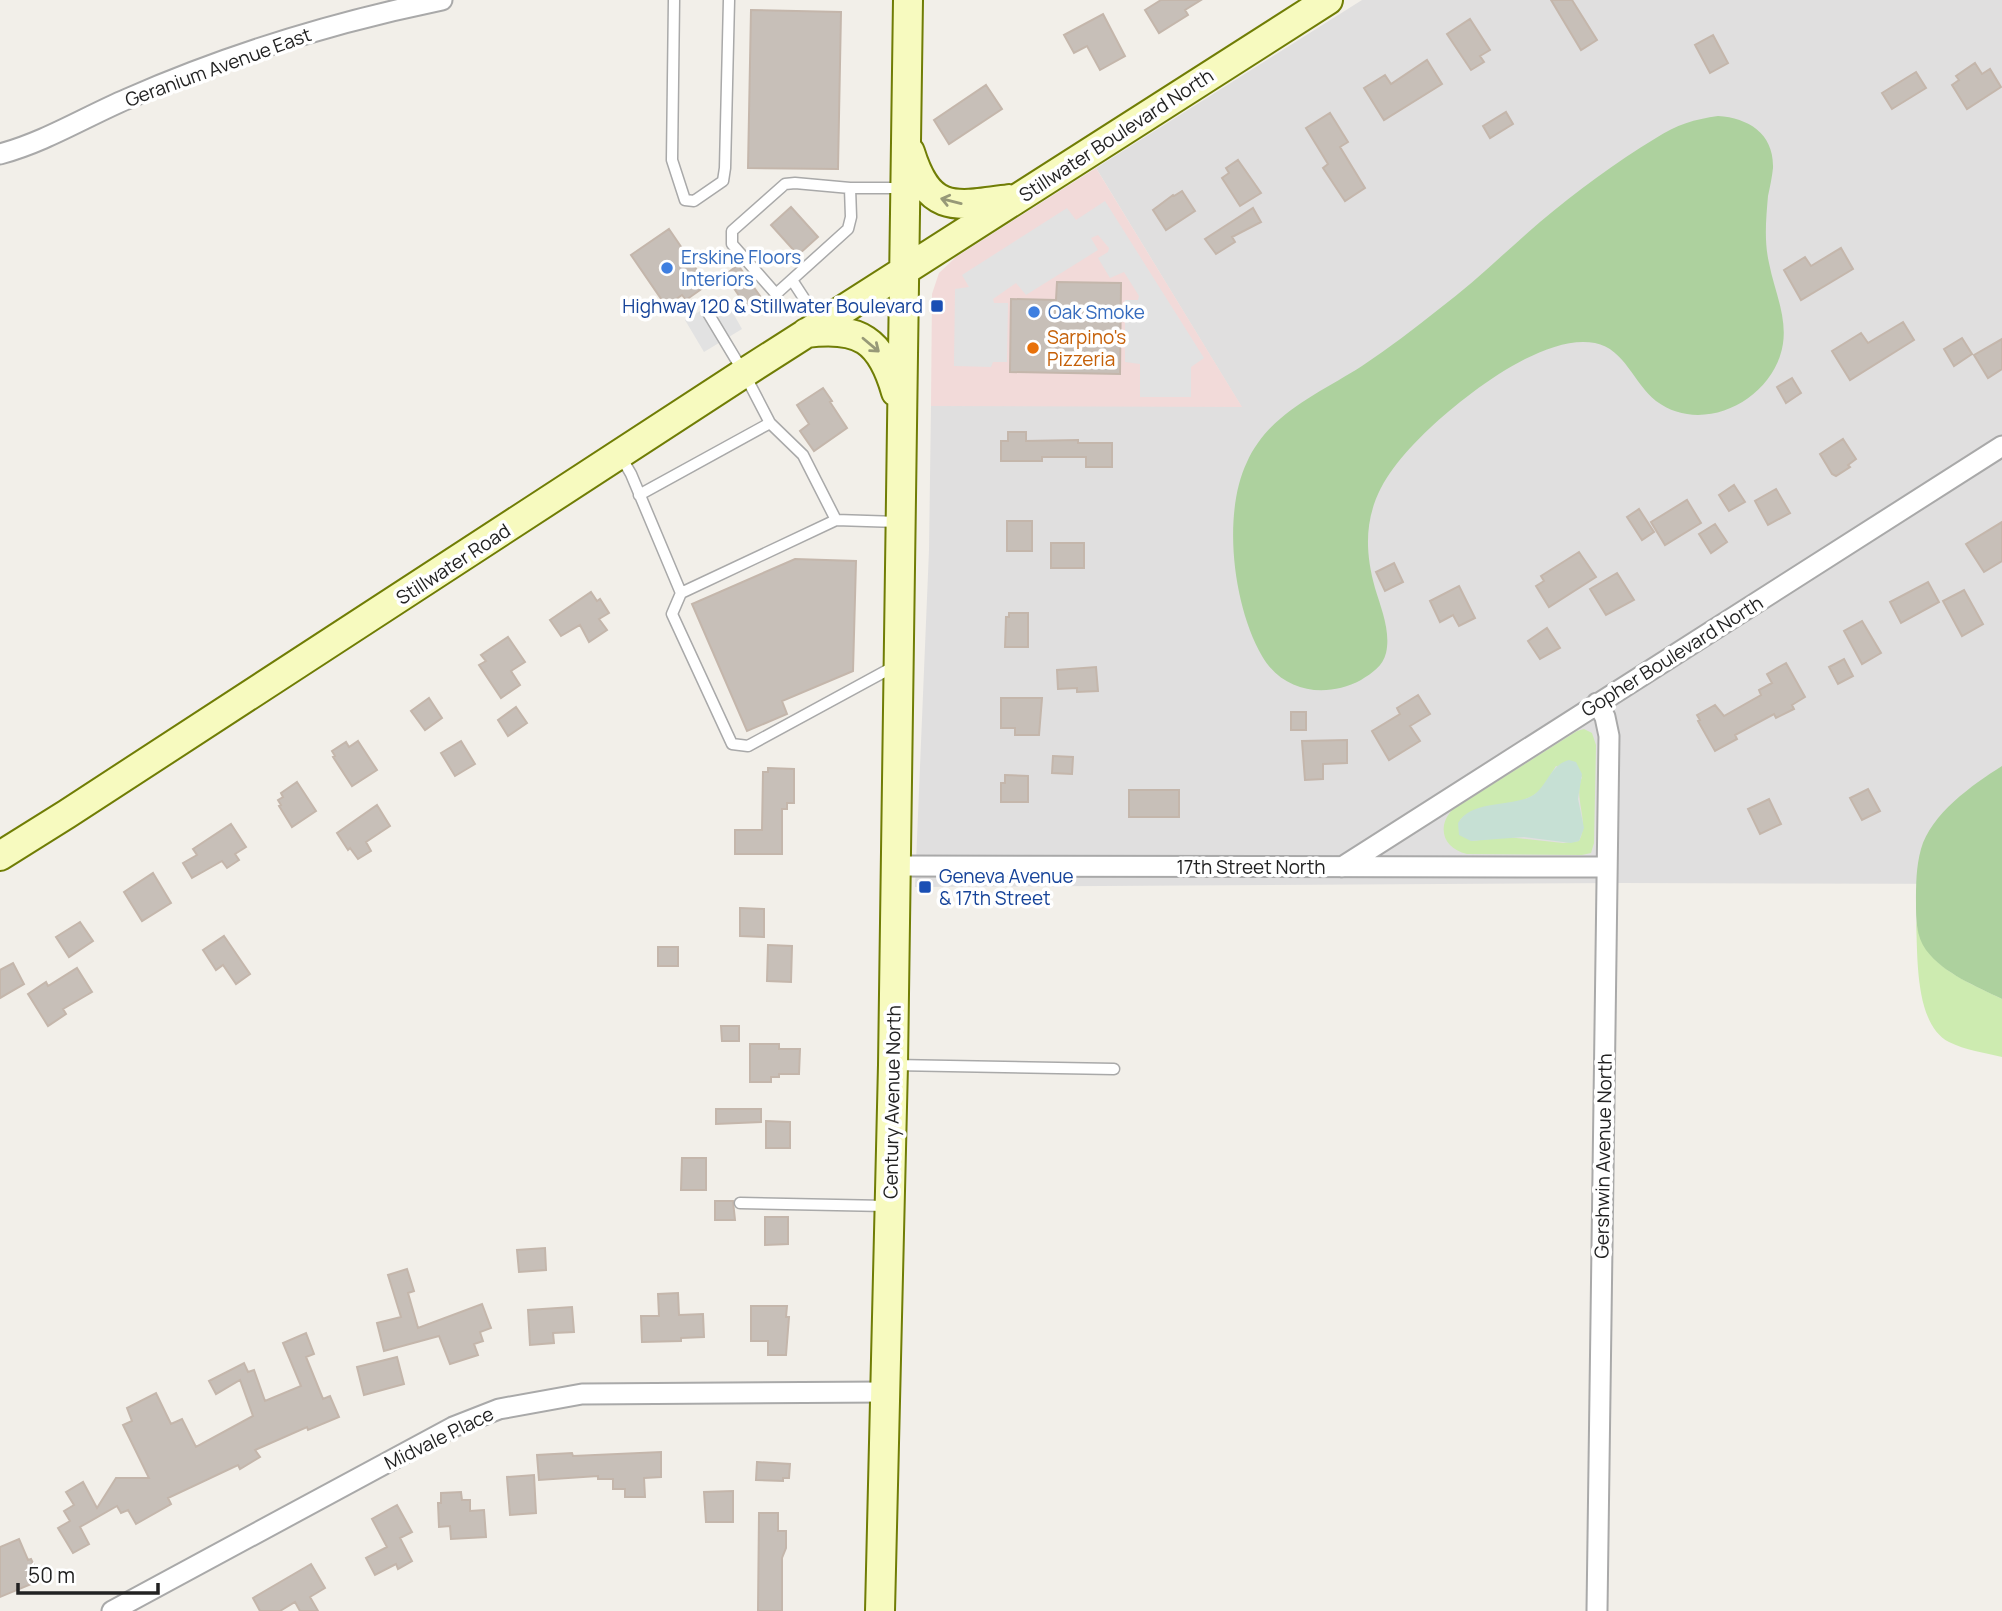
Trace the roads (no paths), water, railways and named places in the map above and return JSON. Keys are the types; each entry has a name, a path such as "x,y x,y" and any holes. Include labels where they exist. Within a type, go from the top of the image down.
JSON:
{"main road":[{"name":"Century Avenue North","path":"880,1611 893,1065 908,0"},
{"name":"Stillwater Boulevard North","path":"904,271 1328,0"},
{"path":"906,140 923,185 943,200 962,204 1018,198"},
{"name":"Stillwater Road","path":"0,856 904,271"},
{"path":"813,328 858,335 872,344 887,364 903,415"}],"street":[{"name":"Geranium Avenue East","path":"0,154 40,140 127,99 223,61 322,30 442,0"},
{"name":"Gopher Boulevard North","path":"1342,867 2002,446"},
{"name":"Gershwin Avenue North","path":"1597,703 1605,717 1609,736 1597,1611"},
{"name":"17th Street North","path":"895,866 1607,867"},
{"name":"Midvale Place","path":"112,1611 453,1427 499,1409 582,1394 885,1392"}],"lane":[{"path":"674,0 672,160 685,200 694,201 723,181 729,0"},
{"path":"850,188 851,217 848,229 776,294 732,244 732,231 785,184 905,188"},
{"path":"792,280 813,328"},
{"path":"708,313 770,423 803,455 836,520"},
{"path":"639,495 770,423"},
{"path":"620,455 681,593"},
{"path":"899,664 748,746 732,744 672,614 681,593 836,520 901,522"},
{"path":"893,1065 1114,1069"},
{"path":"740,1203 890,1206"}],"place":[{"name":"Erskine Floors Interiors","path":"667,268"},
{"name":"Highway 120 & Stillwater Boulevard","path":"937,306"},
{"name":"Oak Smoke","path":"1034,312"},
{"name":"Sarpino's Pizzeria","path":"1033,348"},
{"name":"Geneva Avenue & 17th Street","path":"925,887"}]}
